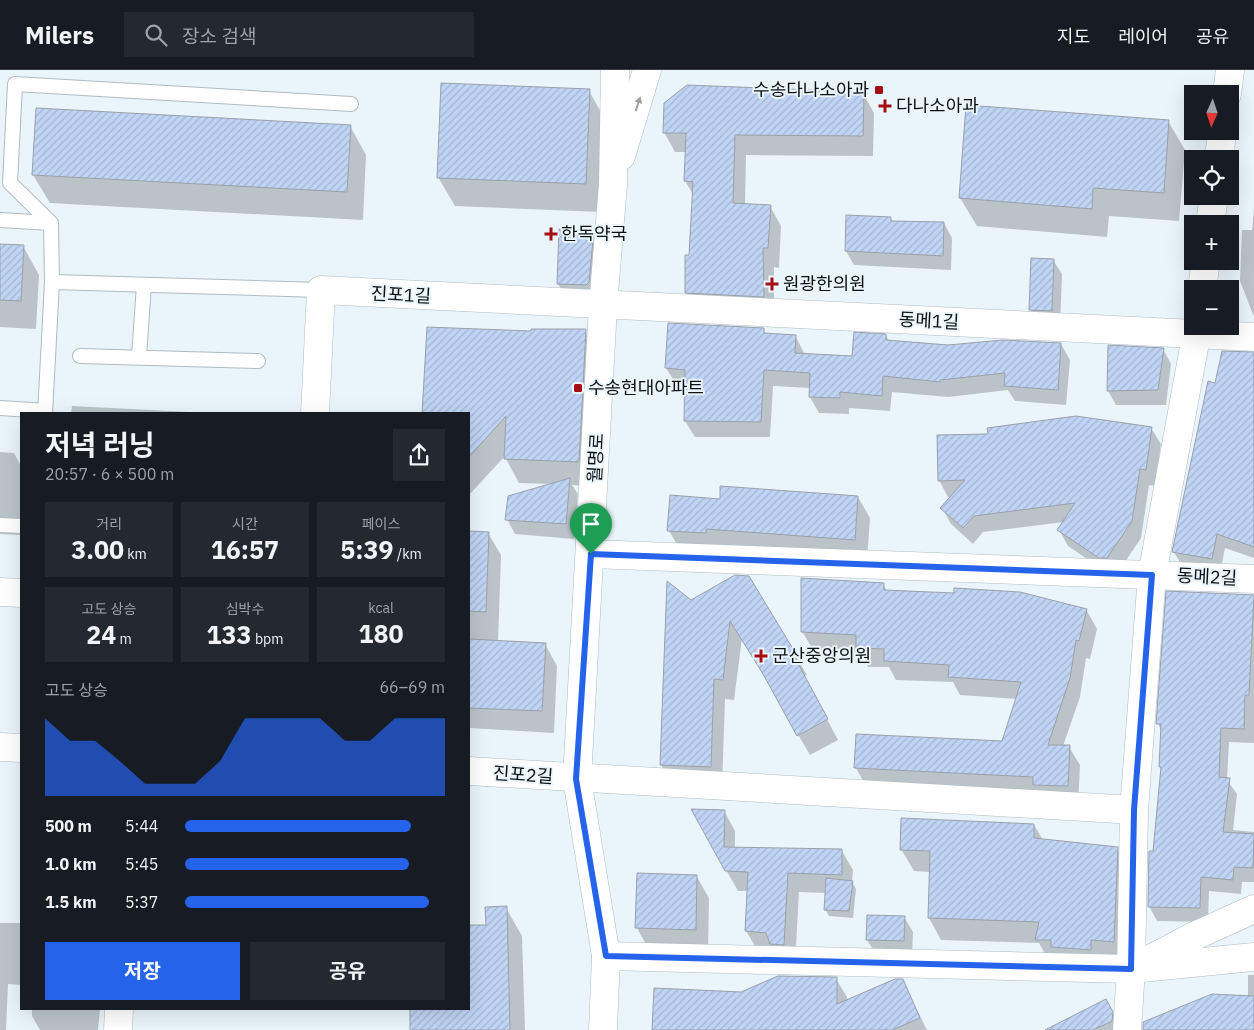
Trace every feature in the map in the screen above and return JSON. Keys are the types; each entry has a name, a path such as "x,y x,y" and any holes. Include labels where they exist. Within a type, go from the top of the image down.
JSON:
{"street":[{"name":"월명로","path":"604,1030 606,956 576,779 591,554 603,306 613,184 614,70"},
{"name":"월명로","path":"613,184 648,70"},
{"path":"1228,85 1230,70"},
{"path":"315,412 321,290"},
{"name":"진포1길","path":"321,290 603,306"},
{"name":"동메1길","path":"603,306 1184,329"},
{"path":"1127,1030 1131,969 1134,810 1152,575 1196,335"},
{"name":"동메1길","path":"1238,335 1254,337"},
{"name":"동메2길","path":"591,554 1254,579"},
{"path":"0,592 20,593"},
{"path":"0,747 20,748"},
{"name":"진포2길","path":"470,771 576,779 1134,810"},
{"path":"1131,969 1190,938 1254,908"},
{"path":"606,956 1131,969 1254,957"},
{"path":"118,1030 119,1010"}],"lane":[{"path":"0,408 45,412 52,282 51,223 10,182 15,84 350,104"},
{"path":"0,220 51,223"},
{"path":"52,282 321,290"},
{"path":"139,356 144,284"},
{"path":"80,356 139,356 258,361"},
{"path":"0,525 20,526"}],"building":[{"path":"441,83 590,89 586,184 437,178"},
{"path":"687,85 864,92 863,136 735,135 733,203 771,205 768,248 763,248 764,297 685,293 685,255 689,255 693,182 684,181 686,133 663,133 664,103"},
{"path":"966,105 1169,120 1164,193 1093,188 1092,209 959,198"},
{"path":"36,108 351,125 347,192 32,175"},
{"path":"846,215 891,217 891,221 944,222 943,256 845,251"},
{"path":"559,229 594,230 589,282 586,285 557,284"},
{"path":"0,244 24,245 21,301 0,300"},
{"path":"1031,258 1054,259 1052,311 1029,310"},
{"path":"668,323 764,328 764,333 796,335 795,353 852,356 854,332 886,334 886,340 948,345 1003,340 1061,343 1058,390 1004,386 1005,373 940,380 940,382 883,376 882,396 840,392 840,398 809,397 810,373 764,370 761,422 684,421 685,370 665,368"},
{"path":"427,327 531,331 531,329 586,329 579,462 504,459 506,416 470,456 470,412 422,412"},
{"path":"1108,345 1164,348 1158,390 1107,391"},
{"path":"1222,351 1254,352 1254,547 1217,534 1212,559 1172,552 1208,381 1215,383"},
{"path":"1076,416 1152,427 1146,470 1140,469 1132,521 1107,558 1099,558 1057,530 1075,503 974,516 963,528 940,508 965,480 938,481 937,435 988,434 987,428"},
{"path":"570,478 566,524 505,520 508,496"},
{"path":"720,486 858,496 855,540 706,529 706,533 667,531 670,495 720,499"},
{"path":"470,531 489,532 486,612 470,611"},
{"path":"735,575 749,576 796,654 794,656 828,719 797,736 763,674 730,621 723,680 714,679 711,767 660,765 667,581 691,600"},
{"path":"801,578 884,583 884,590 954,593 954,588 1020,592 1087,609 1079,641 1076,640 1070,678 1048,745 1070,745 1068,786 1033,785 1033,777 854,768 856,734 1002,741 1021,682 948,677 949,665 884,661 884,649 856,648 856,635 801,632"},
{"path":"1166,591 1254,595 1249,695 1245,695 1244,729 1221,728 1219,777 1230,778 1223,832 1254,834 1253,868 1234,867 1233,880 1201,877 1200,908 1148,907 1149,851 1153,851 1161,767 1159,767 1161,724 1156,724"},
{"path":"470,639 546,643 542,711 470,708"},
{"path":"691,809 725,810 724,847 842,849 842,875 788,873 784,945 770,944 766,933 745,931 748,872 725,871"},
{"path":"901,818 1034,824 1034,838 1118,847 1114,942 1091,940 1091,950 1051,947 1051,940 1035,940 1039,922 928,918 930,851 900,850"},
{"path":"637,873 697,875 696,930 635,928"},
{"path":"826,878 853,881 849,911 824,910"},
{"path":"507,906 510,1030 410,1030 410,1010 470,1010 470,925 486,925 485,907"},
{"path":"867,915 905,916 904,941 866,940"},
{"path":"778,976 837,977 837,1004 895,979 903,979 920,1018 892,1030 652,1030 654,988 741,992"},
{"path":"1212,994 1254,996 1254,1030 1143,1030 1143,1022"},
{"path":"1106,999 1113,1012 1112,1021 1093,1030 1045,1030"}],"place":[{"name":"수송다나소아과","path":"879,90"},
{"name":"다나소아과","path":"885,106"},
{"name":"한독약국","path":"551,234"},
{"name":"원광한의원","path":"772,284"},
{"name":"수송현대아파트","path":"578,388"},
{"name":"군산중앙의원","path":"761,656"}],"route":[{"path":"591,554 1152,575 1134,810 1131,969 606,956 576,779 591,554"}]}
